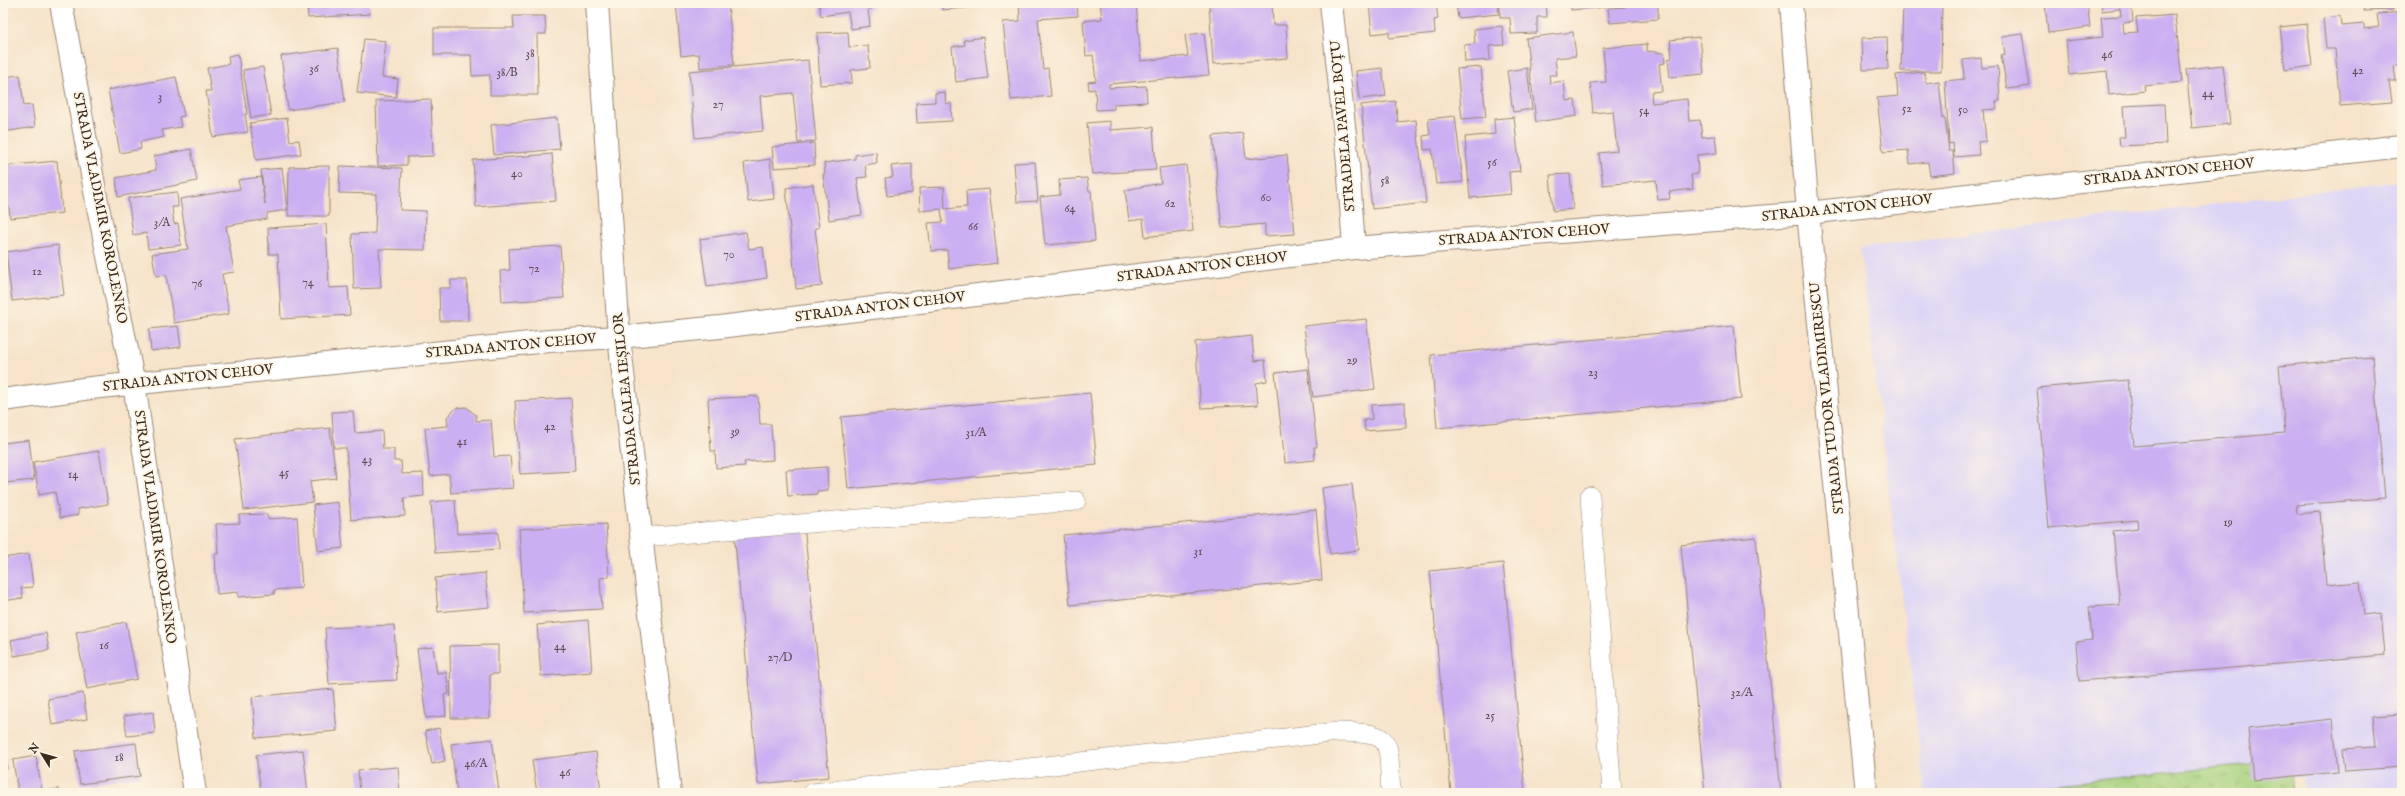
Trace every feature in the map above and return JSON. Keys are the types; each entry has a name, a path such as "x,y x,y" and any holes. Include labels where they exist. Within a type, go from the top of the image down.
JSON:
{"street":[{"name":"STRADA VLADIMIR KOROLENKO","path":"61,3 97,202 134,384 195,793"},
{"name":"STRADA CALEA IEȘILOR","path":"597,3 619,337 670,793"},
{"name":"STRADELA PAVEL BOȚU","path":"1331,3 1348,164 1354,248"},
{"name":"STRADA TUDOR VLADIMIRESCU","path":"1791,3 1808,213 1866,793"},
{"name":"STRADA ANTON CEHOV","path":"3,400 134,384 549,341 619,337 1354,248 1808,213 2402,146"}],"lane":[{"path":"1590,496 1612,793"},
{"path":"642,537 1076,501"},
{"path":"812,793 1344,732 1369,732 1381,737 1388,745 1391,793"}],"shaded area":[{"path":"2402,181 2402,793 2305,793 2303,777 2173,793 1925,793 1860,248"}],"green space":[{"path":"2290,760 2293,793 1970,793"}],"building":[{"path":"307,3 369,3 370,14 308,18"},
{"path":"676,3 728,3 734,65 700,68 699,54 681,56"},
{"path":"819,3 871,3 872,9 868,9 870,26 851,29 848,12 821,16"},
{"path":"942,3 978,3 978,7 942,10"},
{"path":"1019,3 1077,3 1078,16 1038,19 1043,69 1048,68 1051,96 1011,100 1003,22 1020,21"},
{"path":"1100,3 1136,3 1141,61 1188,56 1185,35 1204,33 1209,75 1109,84 1109,88 1146,86 1147,102 1114,104 1114,109 1096,110 1095,89 1089,90 1088,82 1096,81 1093,55 1086,56 1083,21 1102,19"},
{"path":"1209,3 1272,3 1273,25 1286,25 1288,58 1213,64"},
{"path":"1369,3 1436,3 1438,19 1434,20 1435,33 1389,38 1389,32 1372,34"},
{"path":"1456,3 1498,3 1499,14 1458,18"},
{"path":"1500,3 1546,3 1547,17 1537,17 1537,33 1511,34 1510,18 1500,18"},
{"path":"1571,3 1606,3 1606,7 1571,10"},
{"path":"1626,3 1658,3 1658,19 1610,23 1608,8 1626,7"},
{"path":"1903,3 1942,3 1941,71 1901,71"},
{"path":"2045,3 2087,3 2090,27 2048,33"},
{"path":"2101,3 2131,3 2133,22 2123,23 2124,33 2138,32 2136,18 2175,15 2182,82 2144,86 2145,91 2109,95 2107,71 2069,75 2066,41 2103,37 2101,17 2121,16 2120,9 2102,11"},
{"path":"2363,3 2402,3 2402,5 2393,6 2393,10 2364,11"},
{"path":"2402,12 2402,65 2394,66 2396,81 2389,81 2392,102 2340,106 2335,49 2326,49 2323,18 2340,16 2341,26 2364,24 2364,29 2379,27 2377,14"},
{"path":"513,16 545,16 546,34 537,34 538,95 490,95 490,75 472,76 471,55 434,55 434,28 514,28"},
{"path":"2307,24 2312,66 2285,70 2280,27"},
{"path":"1502,26 1504,45 1489,46 1490,60 1465,62 1464,45 1475,44 1474,29"},
{"path":"848,32 849,47 868,46 870,68 851,70 852,83 820,85 817,33"},
{"path":"1573,32 1576,56 1555,58 1557,75 1549,75 1550,83 1564,81 1566,101 1575,100 1577,116 1536,122 1526,38"},
{"path":"2022,34 2030,86 2007,89 2001,55 2005,54 2002,37"},
{"path":"983,37 988,78 956,82 952,47 965,45 964,40"},
{"path":"1700,37 1704,74 1670,77 1668,59 1672,58 1670,40"},
{"path":"1887,37 1888,69 1863,70 1862,38"},
{"path":"364,39 386,41 382,77 398,79 396,97 357,93"},
{"path":"1647,44 1647,51 1664,53 1665,63 1659,64 1662,91 1651,92 1652,103 1687,99 1689,121 1700,120 1702,137 1715,136 1717,153 1697,155 1698,174 1691,175 1693,189 1669,192 1670,199 1658,200 1656,180 1603,185 1599,153 1617,151 1613,111 1593,113 1590,83 1606,82 1603,48"},
{"path":"338,48 345,102 288,110 281,56"},
{"path":"238,54 247,114 245,114 248,132 213,137 206,91 211,91 207,68 229,64 228,56"},
{"path":"1981,58 1982,68 1998,66 2000,101 1996,101 1997,109 1983,110 1986,141 1978,142 1979,155 1954,157 1953,143 1949,144 1945,81 1964,79 1963,60"},
{"path":"808,60 816,141 798,143 793,93 760,96 763,131 695,138 689,71"},
{"path":"2223,65 2230,124 2192,128 2186,69"},
{"path":"263,67 271,115 251,118 243,70"},
{"path":"1481,67 1486,117 1462,119 1457,69"},
{"path":"1382,68 1386,96 1359,99 1356,71"},
{"path":"1527,68 1532,109 1513,112 1507,71"},
{"path":"1924,72 1926,83 1939,81 1943,119 1945,119 1949,151 1953,151 1955,173 1930,176 1928,162 1910,164 1908,150 1883,152 1877,98 1898,96 1896,75"},
{"path":"20,75 24,106 32,105 35,127 3,132 3,77"},
{"path":"176,77 184,116 179,117 181,127 162,130 164,137 140,142 141,149 120,153 108,90"},
{"path":"945,92 946,104 951,103 952,121 917,123 916,103 935,102 935,93"},
{"path":"431,99 433,156 407,157 407,165 378,166 376,101"},
{"path":"1395,101 1398,122 1416,120 1426,203 1372,209 1361,105"},
{"path":"2164,104 2166,144 2120,146 2119,137 2125,137 2123,106"},
{"path":"1455,116 1463,182 1436,184 1432,149 1424,150 1423,136 1430,135 1428,119"},
{"path":"1514,117 1520,171 1509,172 1511,194 1470,198 1465,137 1495,134 1494,119"},
{"path":"287,118 290,141 299,140 301,154 256,160 250,123"},
{"path":"557,118 560,149 494,155 491,125"},
{"path":"1110,121 1110,130 1153,127 1156,170 1092,174 1087,123"},
{"path":"1243,133 1246,159 1287,155 1295,234 1265,236 1265,224 1222,228 1213,136"},
{"path":"814,143 815,165 774,168 772,147"},
{"path":"191,149 197,181 118,197 116,178 156,170 154,156"},
{"path":"876,152 877,163 865,165 867,177 857,178 862,215 829,220 823,174 825,174 824,163 855,159 855,155"},
{"path":"552,154 556,201 476,207 473,160"},
{"path":"770,159 774,199 748,202 744,163"},
{"path":"57,161 62,213 10,218 9,207 3,208 3,166"},
{"path":"1035,162 1038,201 1017,202 1014,163"},
{"path":"912,164 912,193 887,196 885,178 893,177 891,166"},
{"path":"1186,165 1193,231 1145,237 1143,219 1129,221 1125,190 1161,183 1159,168"},
{"path":"329,166 329,216 288,216 289,167"},
{"path":"340,166 402,168 400,210 426,211 425,250 379,249 381,288 354,289 352,234 375,233 376,194 339,193"},
{"path":"282,168 287,210 267,213 267,219 226,226 234,272 222,274 229,314 174,323 166,275 156,276 152,254 188,249 180,199 240,189 238,180 261,177 265,204 261,170"},
{"path":"1570,174 1573,209 1553,211 1550,175"},
{"path":"1087,178 1089,191 1091,191 1095,241 1045,245 1040,197 1060,195 1059,180"},
{"path":"813,184 819,228 815,228 822,286 796,289 786,188"},
{"path":"944,187 945,209 967,207 966,191 989,189 998,263 949,269 947,250 931,251 928,223 943,222 941,209 920,211 919,188"},
{"path":"177,192 178,207 172,207 174,224 178,223 181,245 148,249 146,233 133,235 128,198"},
{"path":"326,224 329,288 348,287 350,315 281,319 278,254 269,254 268,228"},
{"path":"746,232 749,249 763,247 767,278 707,287 700,239"},
{"path":"58,245 64,295 12,301 6,252"},
{"path":"560,246 564,298 502,302 500,271 510,270 509,249"},
{"path":"451,280 467,280 468,321 440,321 439,288 451,288"},
{"path":"1366,319 1375,389 1313,397 1304,326"},
{"path":"178,326 181,347 151,351 149,329"},
{"path":"1734,326 1741,399 1437,428 1431,355"},
{"path":"1252,336 1254,361 1265,360 1267,381 1256,383 1258,405 1201,408 1195,342"},
{"path":"2372,357 2385,498 2296,505 2297,514 2320,512 2326,585 2360,582 2363,615 2381,613 2385,655 2079,681 2076,642 2092,640 2089,607 2120,605 2113,531 2139,528 2138,520 2049,528 2037,388 2128,380 2134,446 2285,433 2279,366"},
{"path":"1308,369 1317,447 1314,447 1315,460 1285,463 1275,373"},
{"path":"1090,393 1097,465 848,489 841,417"},
{"path":"758,396 760,424 771,424 773,460 744,462 745,466 716,468 715,451 711,451 708,399"},
{"path":"571,398 575,471 520,474 515,401"},
{"path":"1405,403 1406,428 1365,431 1364,420 1372,419 1371,405"},
{"path":"466,407 476,415 476,421 491,420 494,457 510,456 513,488 451,493 449,474 430,476 425,428 448,426 447,417 456,408"},
{"path":"353,411 355,433 382,431 383,449 394,449 394,461 401,461 402,474 423,473 424,496 404,498 405,516 351,520 346,448 334,448 332,412"},
{"path":"330,428 336,478 310,481 313,502 244,510 235,439"},
{"path":"29,440 34,480 4,483 3,443"},
{"path":"99,451 108,504 78,509 78,515 60,518 55,492 39,495 33,462"},
{"path":"827,467 828,490 817,491 817,494 788,496 786,470"},
{"path":"1352,484 1359,550 1330,554 1322,488"},
{"path":"455,500 457,534 498,532 499,549 435,553 431,502"},
{"path":"338,502 343,548 318,551 313,505"},
{"path":"1316,510 1322,580 1070,605 1063,535"},
{"path":"267,514 268,519 297,517 302,588 274,590 274,594 238,597 238,592 217,594 215,554 218,554 216,524 240,523 239,515"},
{"path":"606,524 609,577 600,578 602,609 524,613 519,529"},
{"path":"804,525 829,777 758,784 734,532"},
{"path":"1756,537 1781,793 1705,793 1681,545"},
{"path":"29,554 33,587 21,588 23,598 3,601 3,558"},
{"path":"1503,563 1525,793 1451,793 1430,571"},
{"path":"485,573 489,607 438,612 435,578"},
{"path":"588,620 592,672 541,676 537,625"},
{"path":"126,622 137,679 87,689 76,632"},
{"path":"394,625 397,680 329,684 325,628"},
{"path":"46,633 49,650 14,656 11,640"},
{"path":"498,645 498,674 490,674 490,718 451,718 450,646"},
{"path":"433,647 437,673 446,672 449,694 444,695 446,716 426,718 417,649"},
{"path":"333,689 337,731 256,738 252,697"},
{"path":"83,693 87,719 52,725 48,699"},
{"path":"153,712 155,733 127,736 124,716"},
{"path":"2402,714 2402,767 2345,771 2343,749 2375,747 2372,716"},
{"path":"2333,719 2338,772 2253,780 2248,728"},
{"path":"439,728 445,761 432,764 425,731"},
{"path":"492,739 499,791 457,793 451,744"},
{"path":"136,743 140,776 80,784 75,751"},
{"path":"3,747 7,769 3,770"},
{"path":"303,750 308,793 261,793 256,755"},
{"path":"596,752 601,793 537,793 532,760"},
{"path":"36,756 42,791 59,789 59,793 18,793 13,760"},
{"path":"398,767 400,793 360,793 358,770"}]}
